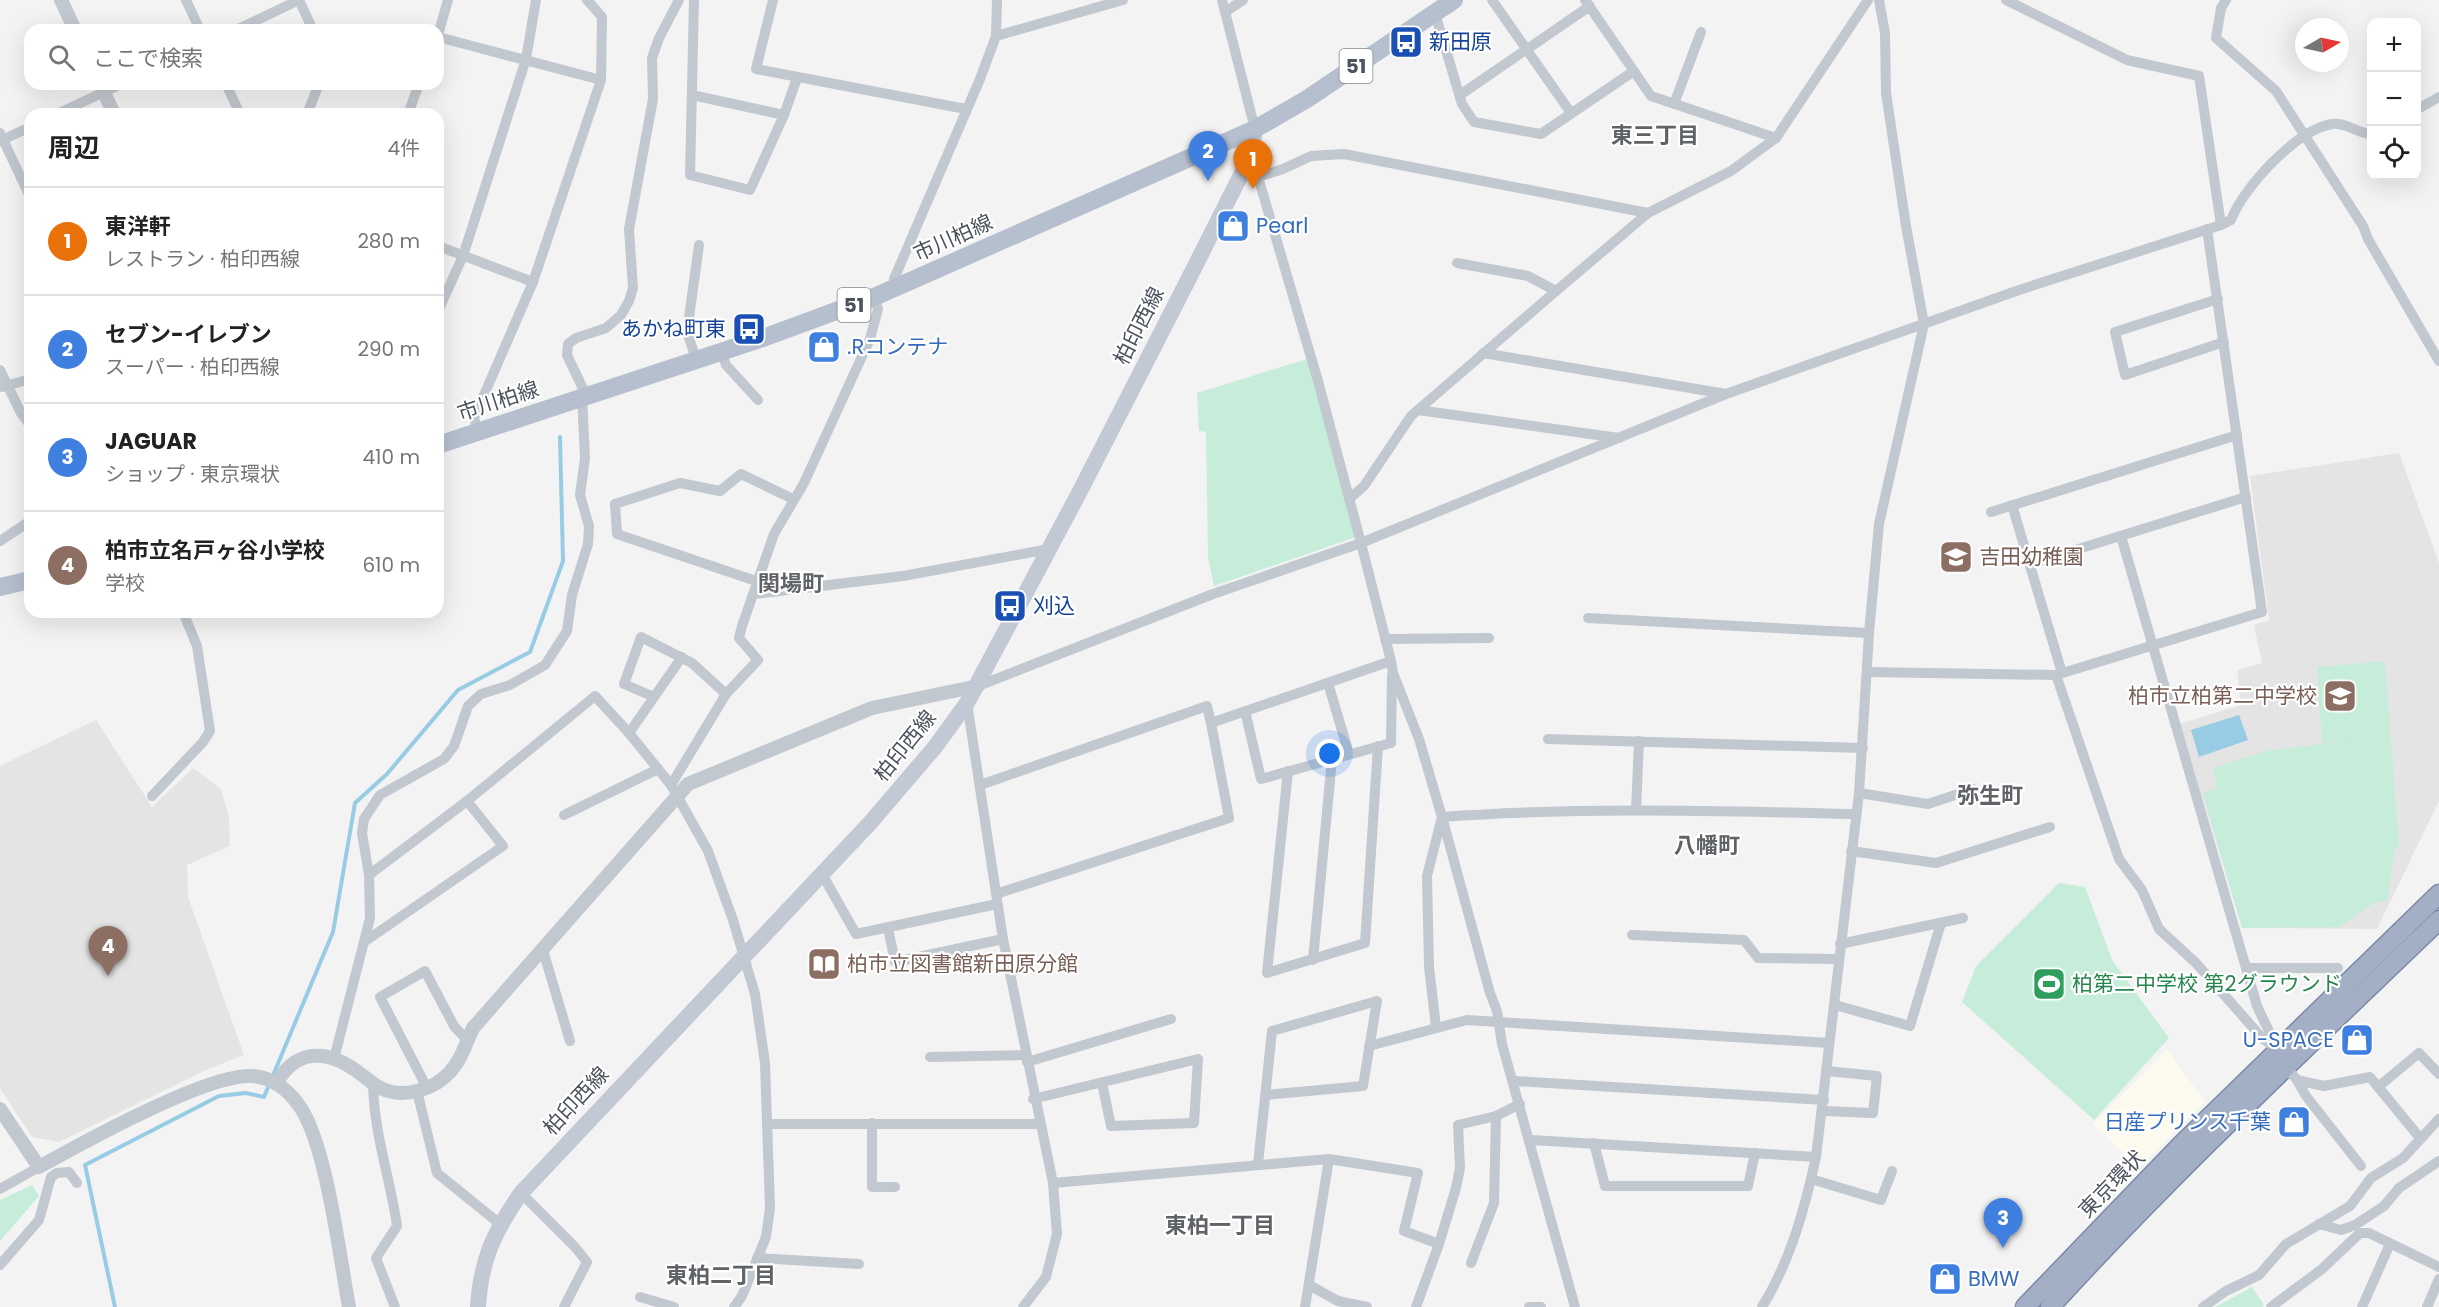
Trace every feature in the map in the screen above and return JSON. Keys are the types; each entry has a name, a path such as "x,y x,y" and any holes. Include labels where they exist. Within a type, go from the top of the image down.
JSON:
{"highway":[{"name":"東京環状","path":"2025,1307 2181,1145 2287,1066 2439,894"},
{"name":"東京環状","path":"2050,1307 2097,1255 2287,1066 2439,920"}],"main road":[{"name":"市川柏線","path":"444,443 721,351 897,288 1255,129 1307,99 1454,0"},
{"name":"柏印西線","path":"478,1307 484,1259 500,1224 521,1194 905,784 967,703 978,686 1250,157 1255,129"},
{"path":"0,586 24,581"}],"street":[{"path":"61,0 72,24"},
{"path":"186,0 197,24"},
{"path":"249,24 299,0 310,24"},
{"path":"441,24 448,0"},
{"path":"444,298 463,256 526,59 536,0"},
{"path":"478,431 474,418 533,282 601,80 602,17 587,0"},
{"path":"334,1059 367,940 370,918 369,875 362,833 364,819 380,795 444,759 454,746 468,706 481,694 510,685 545,665 567,631 572,595 588,544 589,526 580,495 585,458 584,396 567,355 568,344 576,338 606,328 621,315 629,301 633,288 629,229 653,99 652,58 659,38 679,0"},
{"path":"694,0 690,175 750,190 784,115 797,78"},
{"path":"773,0 756,69 966,109"},
{"path":"897,288 894,279 996,36 997,0"},
{"path":"996,36 1123,0"},
{"path":"1222,0 1255,129"},
{"path":"1225,12 1243,0"},
{"path":"1492,0 1571,114"},
{"path":"1349,499 1364,486 1418,410 1648,213 1731,171 1776,138 1868,0"},
{"path":"1762,1307 1791,1246 1816,1157 1824,1106 1840,944 1859,793 1869,633 1879,524 1924,324 1906,226 1886,93 1885,33 1879,0"},
{"path":"2006,0 2127,60 2199,76 2221,225"},
{"path":"2226,0 2221,8 2216,38 2277,91 2363,226 2368,239 2439,361"},
{"path":"1460,95 1588,3 1651,96 1776,138"},
{"path":"1435,13 1460,95 1474,122 1541,134 1634,71"},
{"path":"1674,104 1701,32"},
{"path":"444,38 601,80"},
{"path":"67,108 99,90"},
{"path":"103,90 111,108"},
{"path":"229,90 237,108"},
{"path":"309,108 317,90"},
{"path":"410,108 418,90"},
{"path":"692,95 784,115"},
{"path":"2421,107 2439,97"},
{"path":"674,788 872,708 978,686 1213,594 1361,543 1726,394 2022,289 2221,225 2231,220 2236,206 2280,154 2304,136 2333,124 2348,126 2367,134"},
{"path":"24,129 1,138 24,185"},
{"path":"1258,177 1311,156 1344,154 1648,213"},
{"path":"1245,711 1261,779 1391,743 1393,673 1391,661 1318,381 1258,177 1250,157"},
{"path":"1867,672 2059,674 2262,612 2207,229"},
{"path":"696,359 687,332 699,245"},
{"path":"444,248 533,282"},
{"path":"1457,263 1528,276 1556,291"},
{"path":"276,1084 289,1066 303,1057 312,1055 334,1059 358,1071 373,1084 395,1093 422,1090 450,1073 473,1028 674,788 726,694 758,660 739,638 774,534 804,483 870,339 878,309 874,297"},
{"path":"2218,299 2115,332 2125,375 2224,342"},
{"path":"721,351 726,365 758,400"},
{"path":"1483,353 1726,394"},
{"path":"0,370 4,387 24,417"},
{"path":"4,387 24,381"},
{"path":"1418,410 1619,438"},
{"path":"1991,512 2237,435"},
{"path":"759,582 617,534 615,504 680,483 720,491 741,474 793,499"},
{"path":"2030,564 2246,497"},
{"path":"2013,506 2059,674 2119,859 2142,890 2159,929 2196,963 2287,1066 2324,1086 2370,1077 2420,1138"},
{"path":"0,541 24,525"},
{"path":"2121,536 2248,968 2257,1006 2287,1066 2306,1096 2361,1166"},
{"path":"754,594 903,576 1049,549"},
{"path":"152,796 203,742 210,731 197,646 185,618"},
{"path":"1588,618 1869,633"},
{"path":"654,697 624,684 641,637 682,657 726,694"},
{"path":"1385,639 1489,638"},
{"path":"629,733 682,657"},
{"path":"1211,723 1391,661"},
{"path":"1393,673 1419,740 1442,817 1499,1020 1502,1044 1531,1140 1575,1307"},
{"path":"1328,683 1349,754"},
{"path":"369,875 467,801 596,696 629,733 674,788 708,851 744,956 758,1008 765,1064 770,1208 766,1237 742,1296 734,1307"},
{"path":"967,703 1003,939 1033,1099 1053,1183 1057,1234 1046,1277 1023,1307"},
{"path":"822,873 856,934 888,928 997,899 1229,818 1207,706 980,785"},
{"path":"1548,739 1863,748"},
{"path":"1636,810 1639,741"},
{"path":"1288,771 1267,973 1365,943 1378,746"},
{"path":"1313,960 1332,759"},
{"path":"564,815 658,769"},
{"path":"1859,793 1928,804 1973,789"},
{"path":"367,940 503,846 467,801"},
{"path":"1442,817 1512,812 1636,810 1855,814"},
{"path":"1436,1027 1429,967 1427,876 1442,817"},
{"path":"1851,851 1936,863 2050,827"},
{"path":"1840,944 1963,918"},
{"path":"1835,1005 1910,1026 1941,923"},
{"path":"888,928 895,962 1003,939"},
{"path":"1632,935 1744,940 1758,958 1839,959"},
{"path":"542,947 570,1041"},
{"path":"2248,968 2338,968"},
{"path":"467,1040 454,1026 425,971 380,997 422,1090 437,1173 500,1224"},
{"path":"1258,1164 1264,1095 1272,1031 1377,1001 1362,1086 1264,1095"},
{"path":"930,1057 1026,1059 1171,1019"},
{"path":"1369,1046 1467,1020 1499,1020 1829,1043"},
{"path":"2378,1087 2419,1053 2439,1074"},
{"path":"1033,1099 1198,1059 1194,1123 1111,1126 1102,1083"},
{"path":"1514,1081 1824,1106 1873,1113 1877,1076 1827,1071"},
{"path":"0,1189 42,1165 215,1082 252,1076 276,1084 299,1105 321,1162 349,1307"},
{"path":"373,1084 373,1106 383,1164 392,1186 398,1226 376,1257 395,1307"},
{"path":"1416,1307 1439,1244 1460,1168 1458,1125 1496,1116 1520,1104"},
{"path":"0,1109 51,1177"},
{"path":"1471,1263 1494,1203 1496,1116"},
{"path":"2204,1307 2226,1291 2259,1275 2286,1244 2350,1206 2371,1178 2403,1158 2439,1119"},
{"path":"872,1123 872,1187 895,1187"},
{"path":"768,1124 1039,1124"},
{"path":"1531,1140 1816,1157"},
{"path":"1594,1143 1605,1186 1748,1186 1755,1153"},
{"path":"1305,1307 1329,1159"},
{"path":"1053,1183 1329,1159 1418,1173 1404,1231 1439,1244"},
{"path":"2319,1224 2341,1230 2355,1226 2384,1206 2399,1188 2439,1161"},
{"path":"1811,1179 1881,1200 1892,1171"},
{"path":"0,1265 39,1220 51,1177 57,1173 69,1172 77,1183"},
{"path":"521,1194 575,1247 587,1262 564,1307"},
{"path":"2271,1307 2322,1269 2360,1233 2368,1233 2439,1267"},
{"path":"2362,1307 2390,1244"},
{"path":"758,1258 859,1264"},
{"path":"2427,1307 2439,1279"},
{"path":"1309,1285 1338,1301 1367,1307"},
{"path":"640,1297 674,1307"},
{"path":"1529,1307 1541,1307"}],"shaded area":[{"name":"柏市立柏第二中学校","path":"2399,453 2439,563 2439,801 2377,929 2242,928 2180,724 2241,705 2237,670 2262,663 2254,625 2269,620 2250,476"},
{"path":"96,720 152,807 193,768 221,789 229,817 230,846 187,865 188,897 244,1055 208,1069 59,1142 32,1137 0,1088 0,766"},
{"path":"2167,1049 2205,1102 2138,1168 2093,1124"}],"green space":[{"path":"1307,359 1356,537 1214,586 1208,557 1206,432 1199,431 1197,393"},
{"path":"2385,661 2399,847 2394,850 2388,900 2374,903 2339,927 2242,928 2203,793 2217,788 2213,768 2266,751 2355,740 2322,743 2317,667"},
{"name":"柏第二中学校 第2グラウンド","path":"2059,883 2085,887 2112,960 2169,1038 2094,1120 1962,1002 1976,966"},
{"path":"32,1185 39,1196 0,1241 0,1200"},
{"path":"2252,1287 2264,1305 2262,1307 2215,1307"}],"water":[{"path":"2239,715 2248,740 2199,757 2191,730"}],"waterway":[{"path":"115,1307 85,1165 219,1096 246,1093 264,1097 333,932 355,803 387,774 458,690 530,652 563,561 560,437"}],"place":[{"name":"新田原","path":"1406,42"},
{"name":"セブン-イレブン","path":"1208,181"},
{"name":"東洋軒","path":"1253,189"},
{"name":"Pearl","path":"1233,226"},
{"name":"あかね町東","path":"749,329"},
{"name":".Rコンテナ","path":"824,347"},
{"name":"吉田幼稚園","path":"1956,557"},
{"name":"刈込","path":"1010,606"},
{"name":"柏市立柏第二中学校","path":"2340,696"},
{"name":"柏市立図書館新田原分館","path":"824,964"},
{"name":"柏市立名戸ヶ谷小学校","path":"108,976"},
{"name":"柏第二中学校 第2グラウンド","path":"2049,984"},
{"name":"U-SPACE","path":"2357,1040"},
{"name":"日産プリンス千葉","path":"2294,1122"},
{"name":"JAGUAR","path":"2003,1248"},
{"name":"BMW","path":"1945,1279"}],"district":[{"name":"東三丁目","path":"1655,135"},
{"name":"関場町","path":"791,583"},
{"name":"弥生町","path":"1990,795"},
{"name":"八幡町","path":"1707,845"},
{"name":"東柏一丁目","path":"1220,1225"},
{"name":"東柏二丁目","path":"721,1275"}]}
